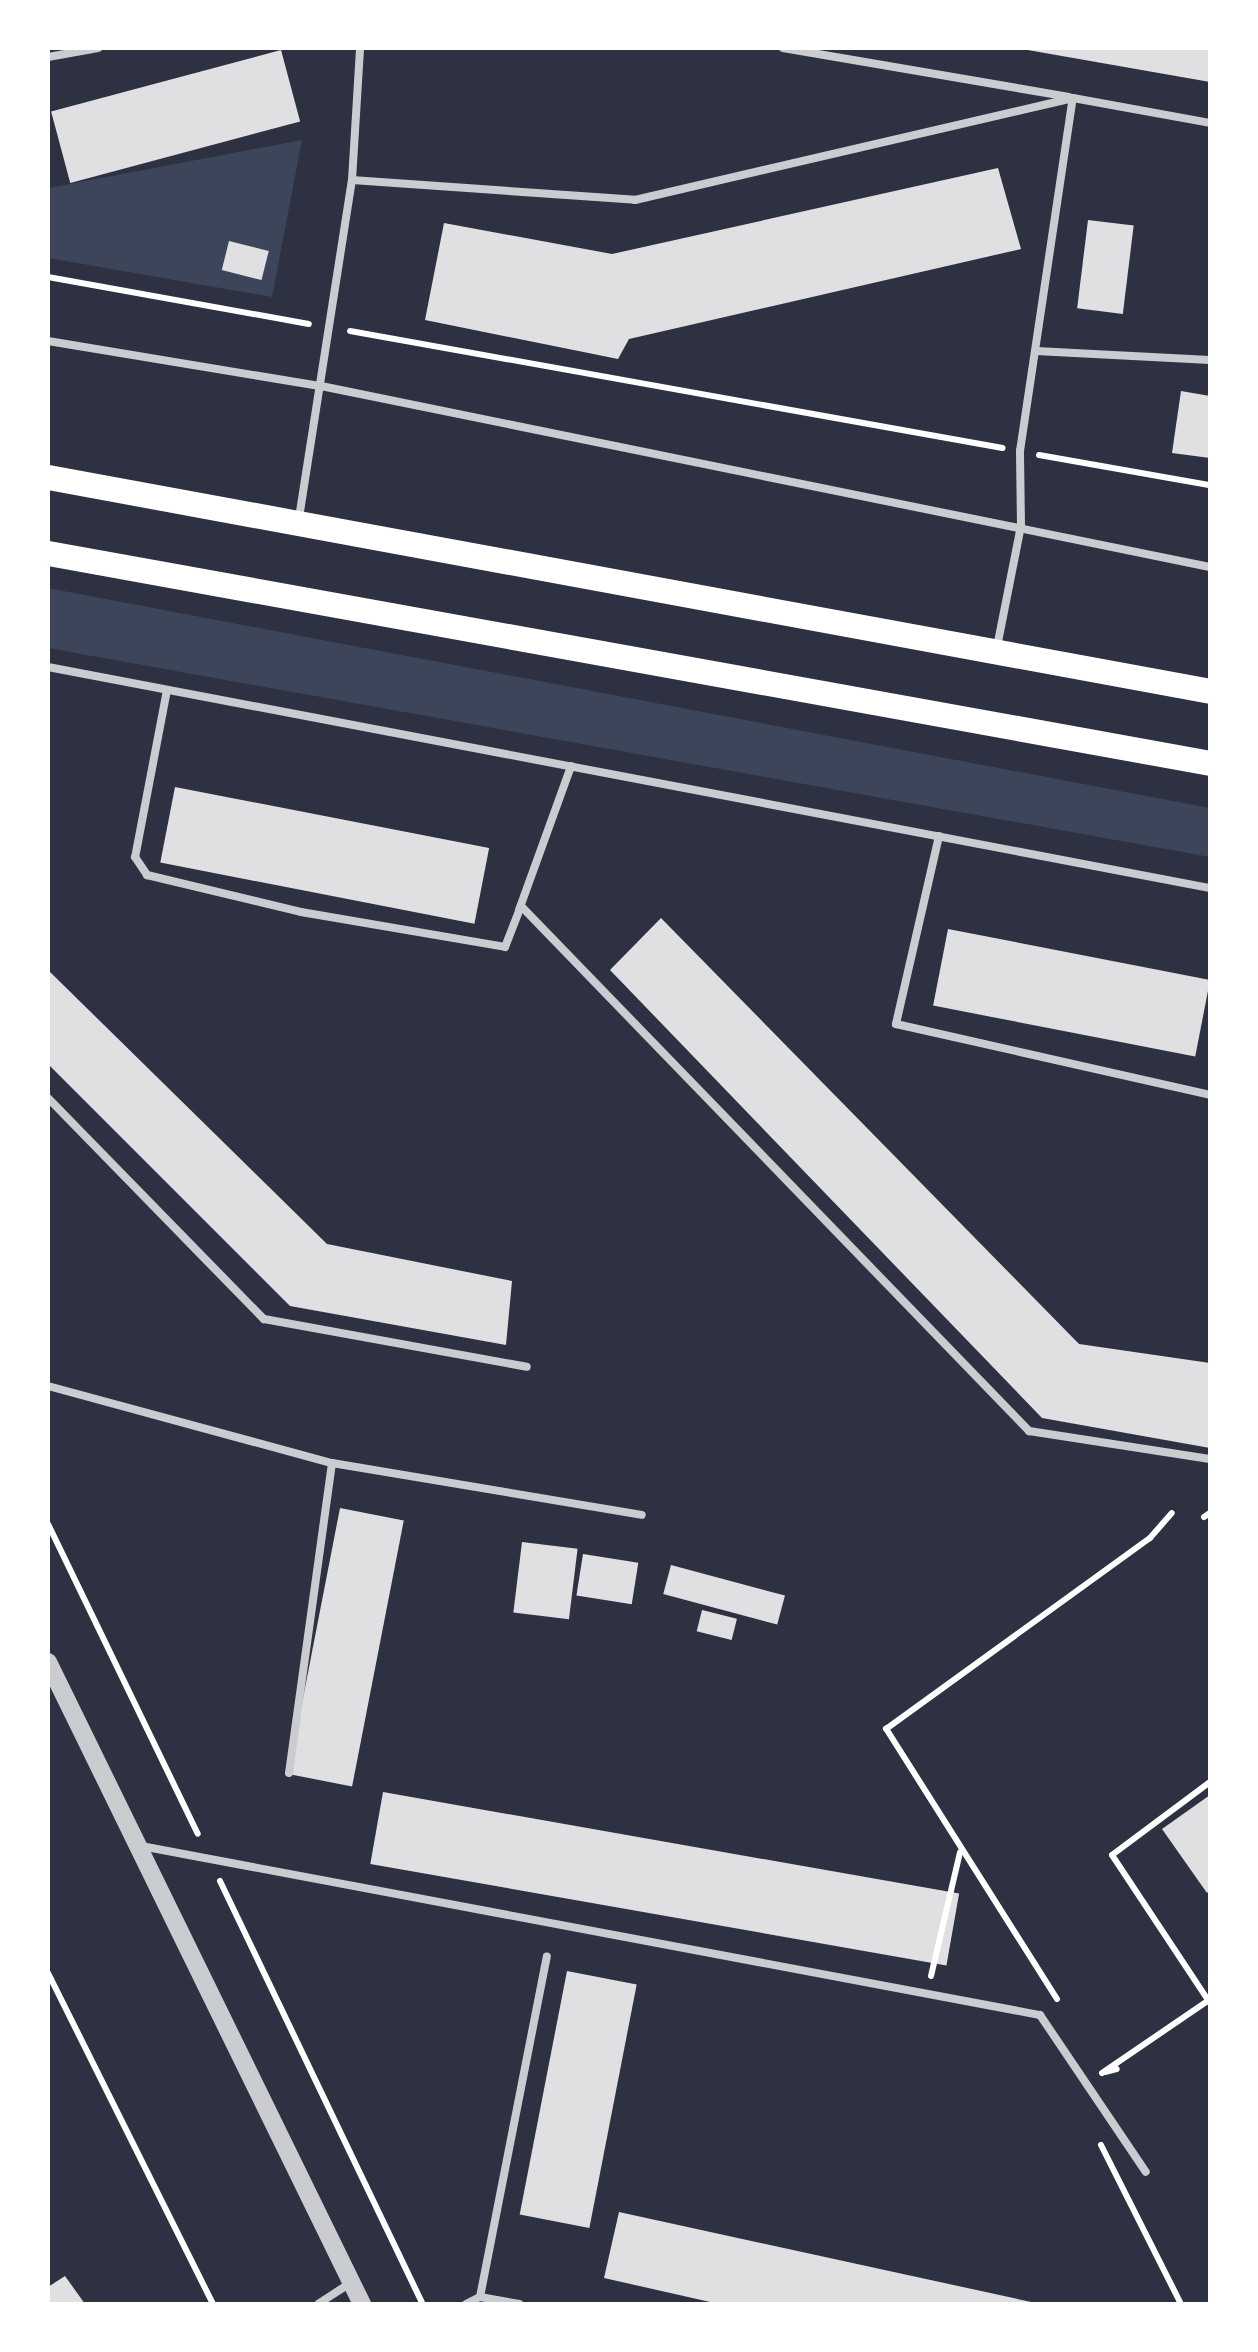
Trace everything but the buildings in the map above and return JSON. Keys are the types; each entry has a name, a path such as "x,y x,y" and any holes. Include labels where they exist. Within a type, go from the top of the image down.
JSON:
{"main road":[{"path":"48,477 1210,691"},
{"path":"48,552 1210,763"}],"street":[{"path":"48,1662 362,2304"}],"lane":[{"path":"48,57 98,48"},
{"path":"298,525 321,386 324,326 352,180 360,48"},
{"path":"784,48 1210,123"},
{"path":"352,180 635,200 1073,98"},
{"path":"996,651 1022,526 1020,451 1073,98"},
{"path":"48,341 321,386 1210,567"},
{"path":"1036,351 1210,360"},
{"path":"48,667 1210,888"},
{"path":"167,690 136,856 147,875 302,912 505,947 571,766"},
{"path":"940,836 896,1024 1210,1095"},
{"path":"521,906 1029,1431 1210,1460"},
{"path":"48,1098 264,1319 527,1367"},
{"path":"48,1386 332,1464 642,1515"},
{"path":"289,1773 332,1464"},
{"path":"137,1845 537,1924 927,1991 1040,2015 1146,2172"},
{"path":"480,2297 547,1957"},
{"path":"318,2304 350,2283"},
{"path":"466,2304 480,2297 519,2304"}],"path":[{"path":"48,277 1210,485"},
{"path":"1064,2008 886,1730 1150,1538 1172,1513"},
{"path":"48,1524 423,2304"},
{"path":"1182,2304 1101,2153 1098,2098 1106,2073 1210,2002 1112,1855 1210,1782"},
{"path":"927,1991 960,1851"},
{"path":"48,1973 214,2304"},
{"path":"1095,2056 1106,2073"},
{"path":"1088,2082 1117,2069"}],"shaded area":[{"path":"302,140 272,297 48,258 48,188"},
{"path":"48,588 1210,808 1210,857 48,648"}]}
